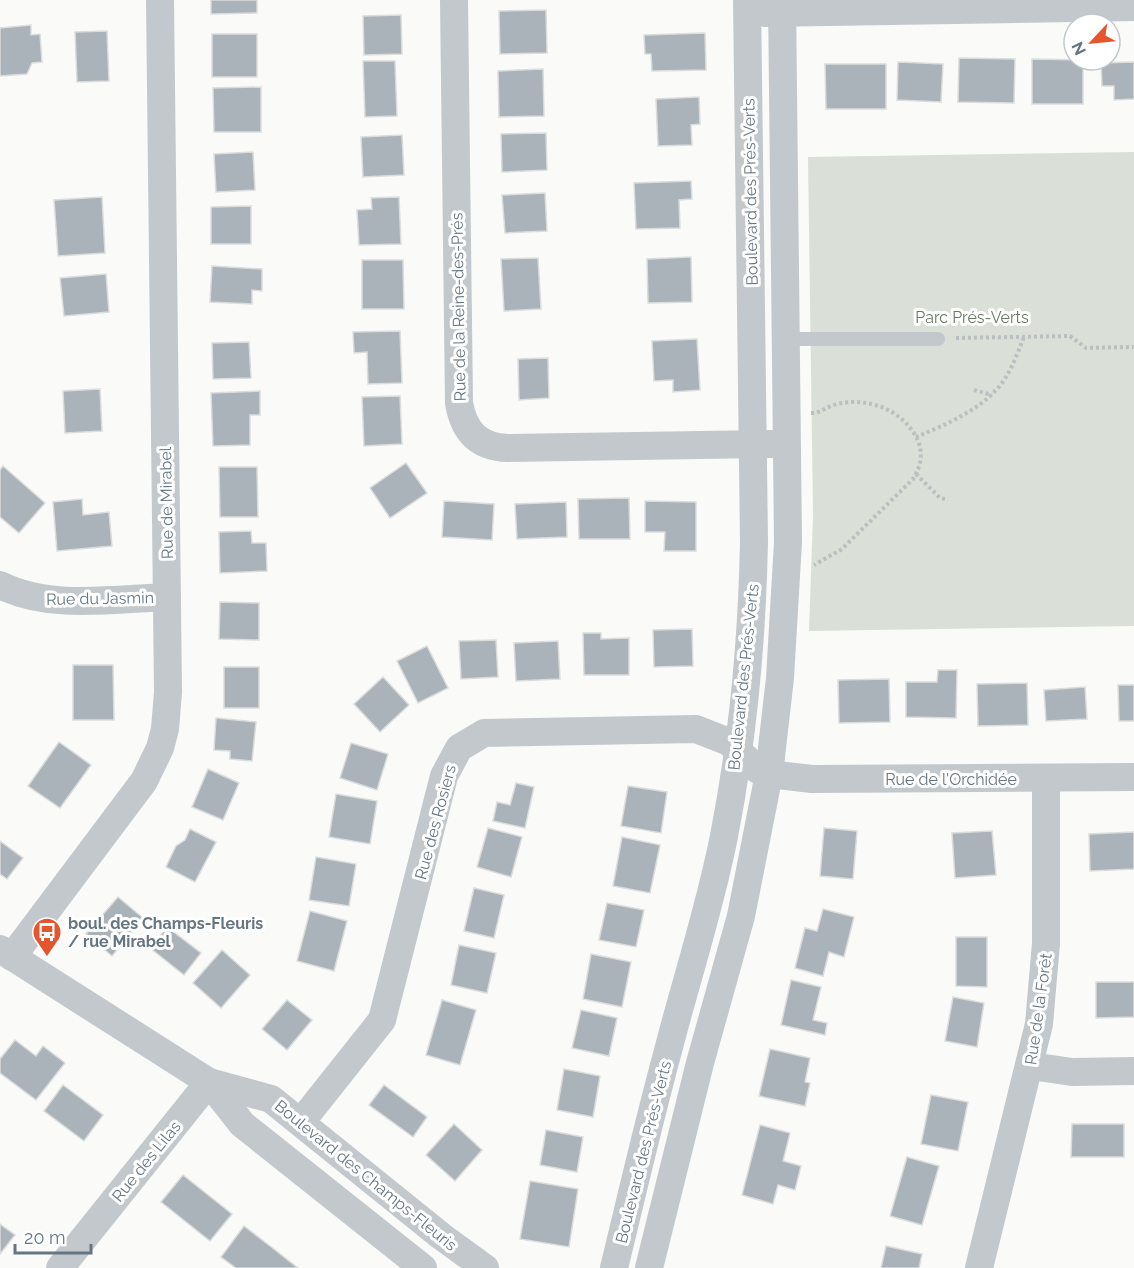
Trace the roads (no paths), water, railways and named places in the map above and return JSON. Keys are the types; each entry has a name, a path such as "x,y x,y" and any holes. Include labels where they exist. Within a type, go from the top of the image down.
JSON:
{"street":[{"name":"Rue de Mirabel","path":"6,953 133,798 154,764 165,729 167,597 160,0"},
{"name":"Rue de la Reine-des-Prés","path":"454,0 459,403 462,419 468,431 487,445 508,448 787,443"},
{"path":"748,7 1117,5"},
{"name":"Boulevard des Prés-Verts","path":"649,1268 700,1063 741,916 769,774 786,619 787,443 782,6"},
{"name":"Boulevard des Prés-Verts","path":"614,1268 669,1047 709,905 724,835 738,748 752,616 753,444 748,7"},
{"name":"Rue du Jasmin","path":"0,585 15,593 45,600 167,597"},
{"name":"Rue des Rosiers","path":"301,1122 382,1020 444,776 459,748 484,733 500,731 696,729 709,732 738,748 751,764 769,774"},
{"name":"Rue de l'Orchidée","path":"769,774 812,779 1134,777"},
{"name":"Rue de la Forêt","path":"980,1268 1031,1066 1040,1016 1046,943 1046,779"},
{"name":"Boulevard des Champs-Fleuris","path":"6,953 209,1082 271,1099 441,1236 485,1268"},
{"path":"1031,1066 1072,1072 1134,1071"},
{"name":"Boulevard des Champs-Fleuris","path":"209,1082 242,1124 423,1268"},
{"name":"Rue des Lilas","path":"60,1268 209,1082"}],"lane":[{"path":"786,339 938,339"}],"place":[{"name":"boul. des Champs-Fleuris / rue Mirabel","path":"47,958"}],"park label":[{"name":"Parc Prés-Verts","path":"972,317"}]}
